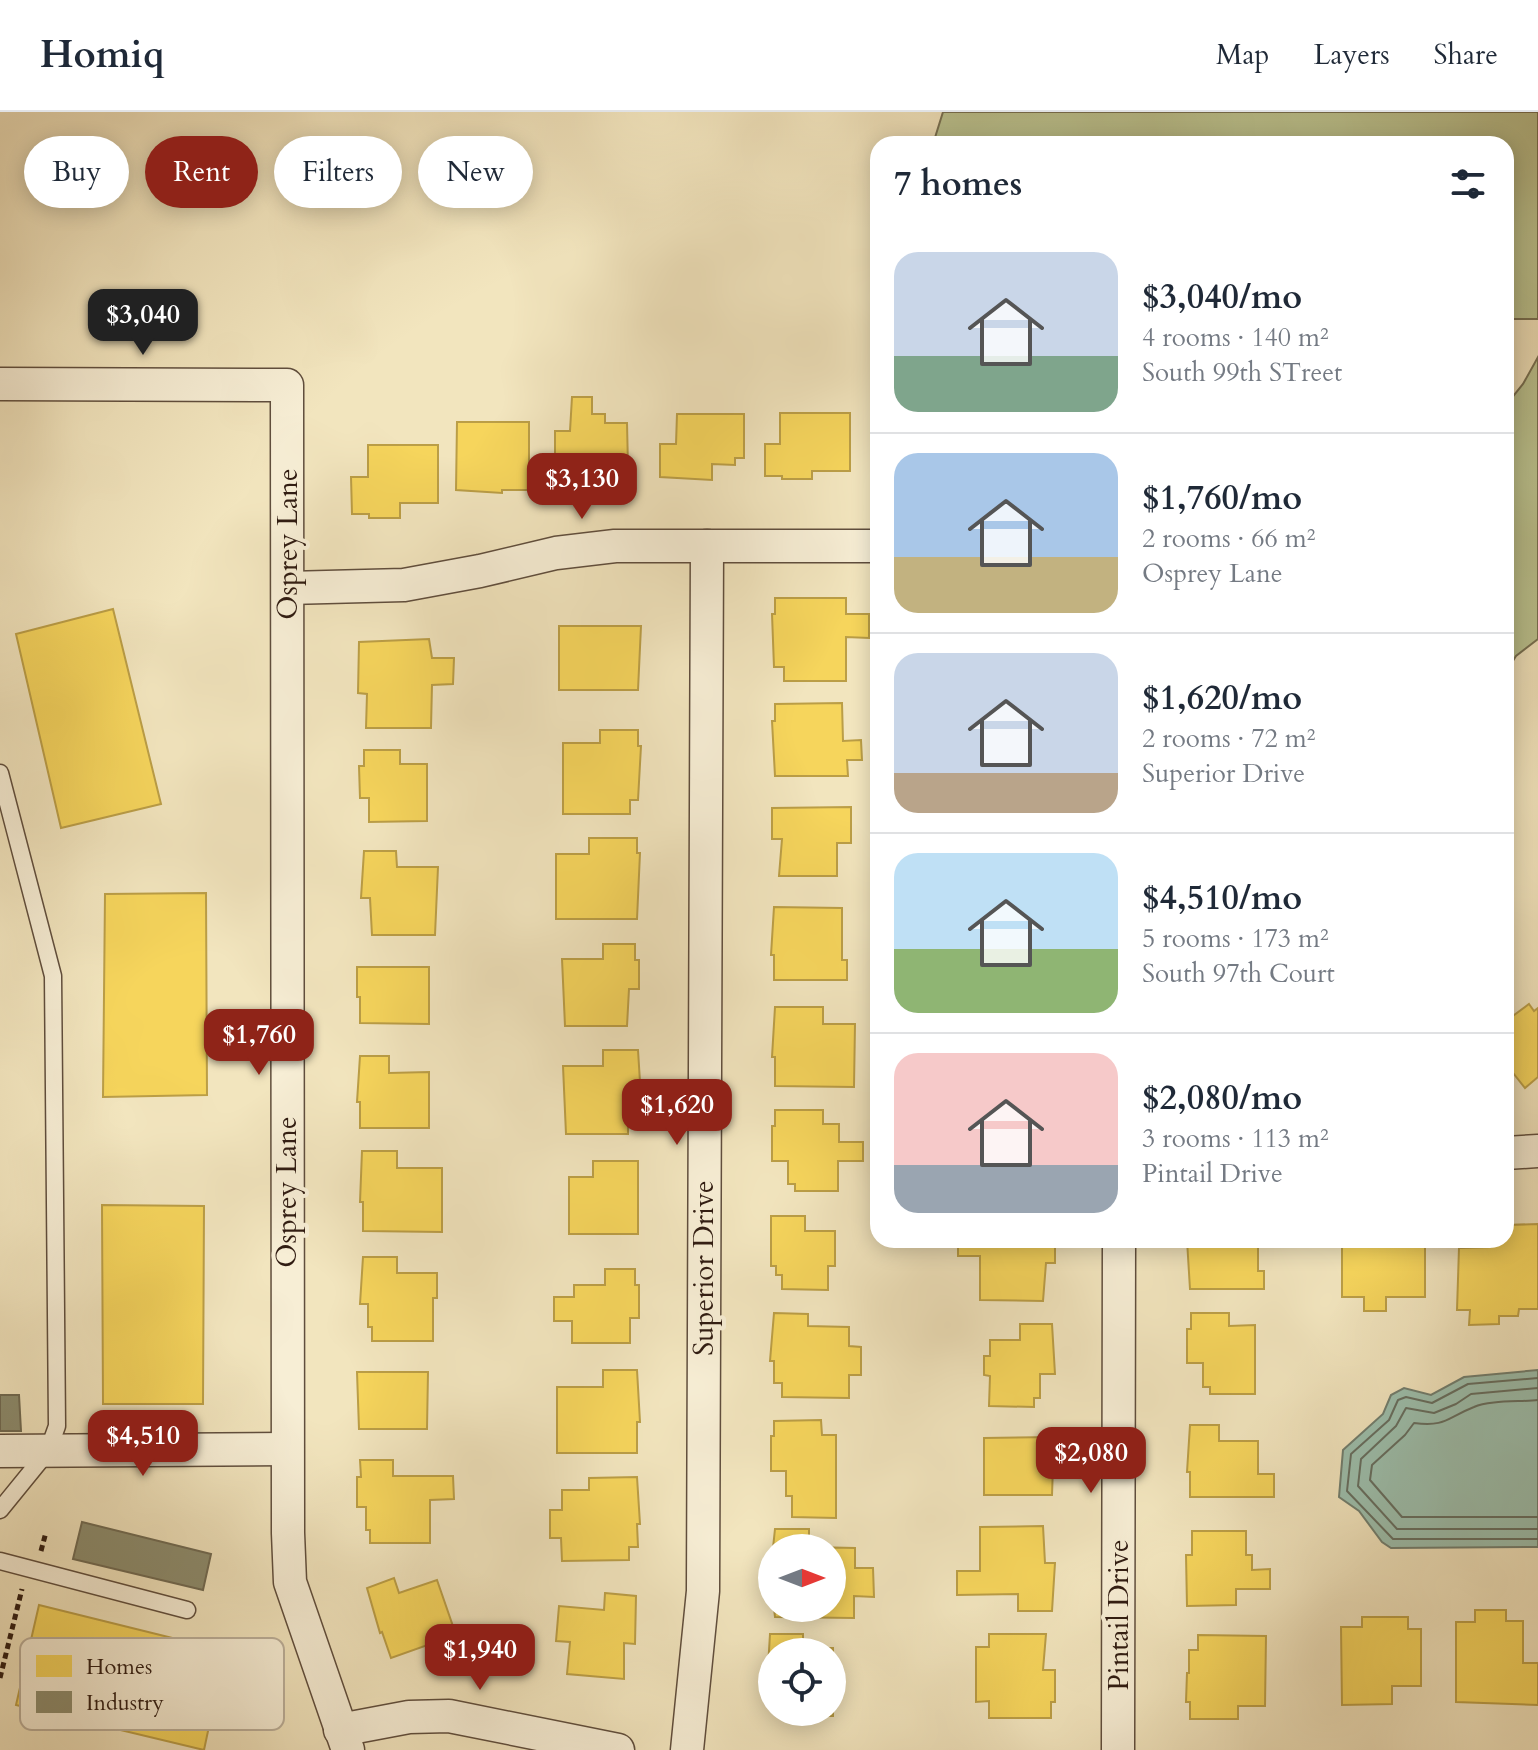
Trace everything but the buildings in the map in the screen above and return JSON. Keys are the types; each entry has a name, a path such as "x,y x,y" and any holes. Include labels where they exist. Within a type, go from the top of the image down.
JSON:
{"street":[{"name":"Osprey Lane","path":"0,384 287,385 287,1449 290,1582 344,1740"},
{"name":"Superior Drive","path":"687,1750 703,1591 707,546"},
{"path":"288,588 404,585 595,547 870,546"},
{"path":"1514,1152 1538,1151"},
{"name":"Pintail Drive","path":"1118,1750 1119,1248"},
{"path":"0,1451 287,1449"},
{"path":"344,1740 409,1717 449,1716 618,1750"}],"lane":[{"path":"0,773 53,976 57,1426 48,1451 0,1510"},
{"path":"0,1561 187,1610"}],"path":[{"path":"41,1553 46,1532"},
{"path":"0,1678 22,1588"}],"green space":[{"path":"943,112 1538,112 1538,319 1514,319 1514,136 936,136"},
{"path":"1538,357 1538,639 1514,659 1514,395"}],"water":[{"path":"1538,1370 1538,1547 1391,1548 1382,1542 1359,1511 1339,1497 1343,1450 1383,1414 1391,1395 1404,1388 1431,1395 1464,1377"}]}
